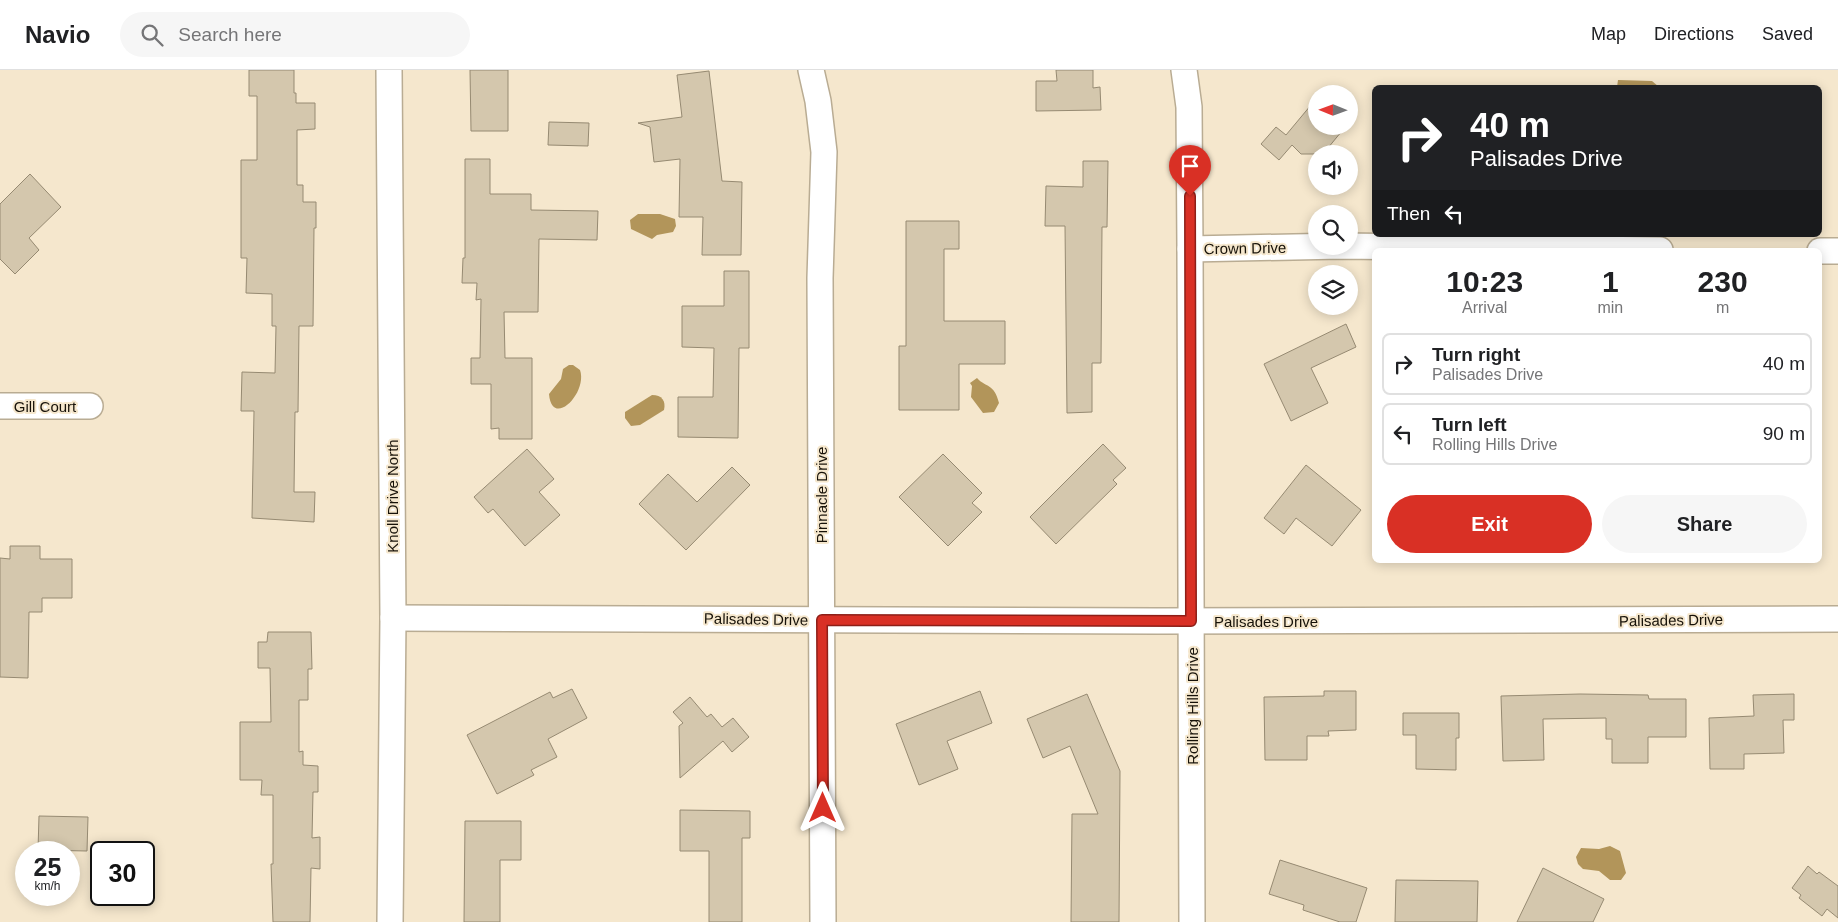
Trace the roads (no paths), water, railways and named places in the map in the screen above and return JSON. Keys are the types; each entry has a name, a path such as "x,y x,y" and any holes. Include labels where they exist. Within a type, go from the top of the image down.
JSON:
{"street":[{"name":"Knoll Drive North","path":"389,70 393,618 390,922"},
{"name":"Pinnacle Drive","path":"811,70 818,101 824,152 820,278 823,922"},
{"name":"Rolling Hills Drive","path":"1184,70 1189,107 1192,922"},
{"name":"Crown Drive","path":"1190,249 1341,246 1500,248"},
{"path":"1822,251 1838,251"},
{"name":"Gill Court","path":"0,406 90,406"},
{"name":"Palisades Drive","path":"393,618 1191,621 1838,619"}]}
